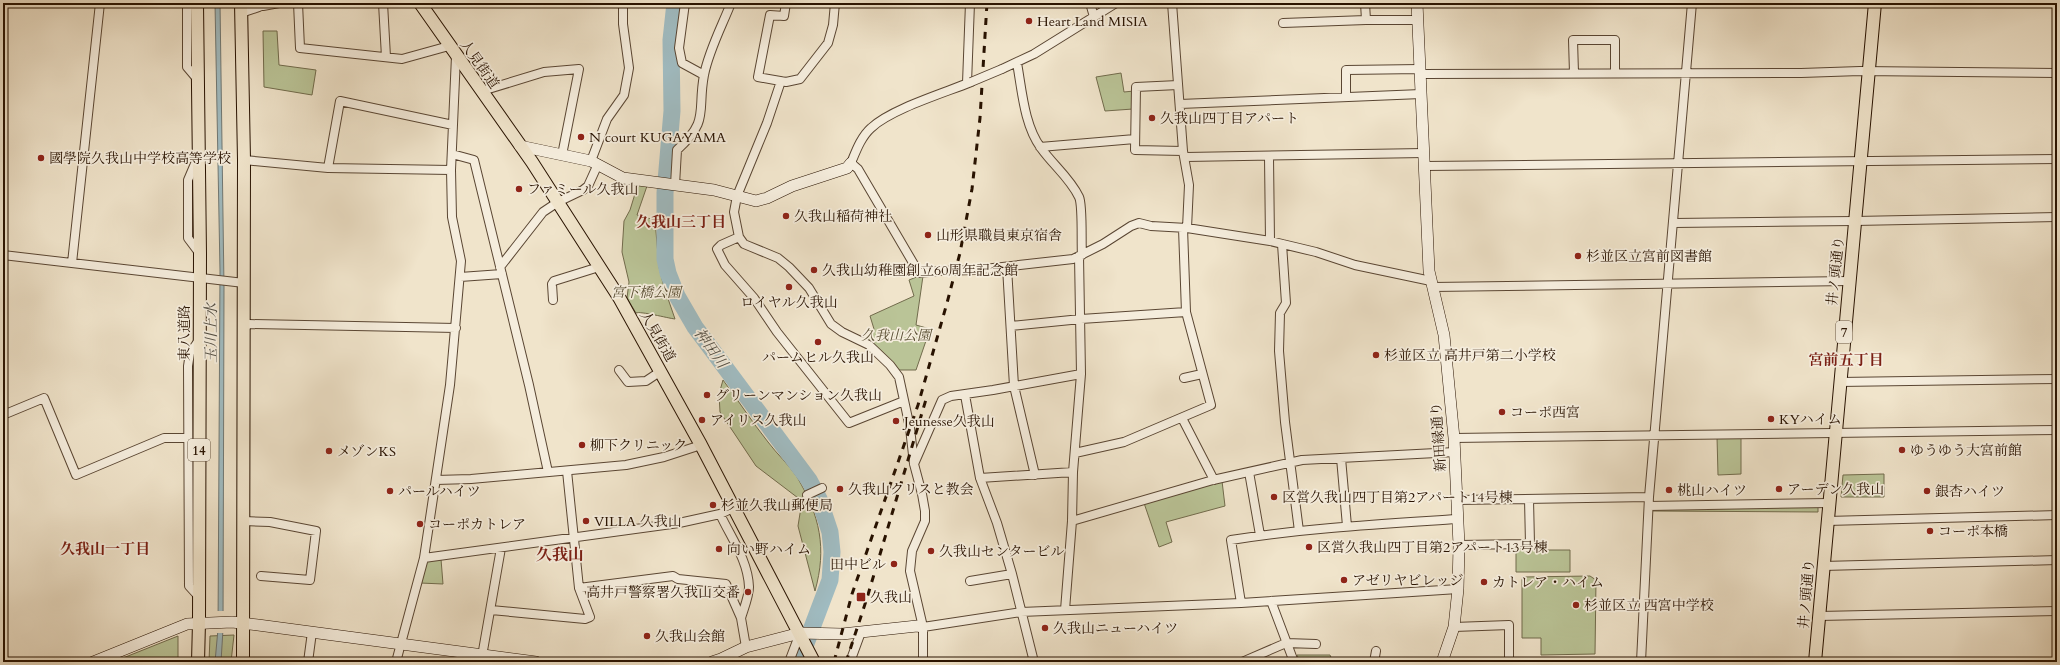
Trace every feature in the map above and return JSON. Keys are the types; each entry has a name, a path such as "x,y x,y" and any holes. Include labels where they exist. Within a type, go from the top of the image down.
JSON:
{"main road":[{"name":"東八道路","path":"196,3 200,254 203,278 199,340 200,622 198,662"},
{"name":"人見街道","path":"420,3 558,202 599,267 661,372 701,445 733,508 802,634 810,659"},
{"name":"井ノ頭通り","path":"1815,662 1836,432 1839,382 1870,71 1875,3"},
{"path":"241,8 244,160 243,662"}],"street":[{"path":"72,263 100,3"},
{"path":"193,3 187,8 186,12 187,68 198,80"},
{"path":"241,8 261,7 279,3"},
{"path":"298,3 300,48 402,59 449,46"},
{"path":"383,3 386,57"},
{"path":"460,277 501,270 543,212 588,186 607,118 624,94 629,68 623,24 623,3"},
{"path":"685,3 679,48 682,63 704,76"},
{"path":"674,185 677,150 689,139 700,120 704,76 731,3"},
{"path":"786,3 784,16 770,15 758,77 781,82 800,79 828,43 833,25 835,3"},
{"path":"969,83 970,3"},
{"path":"1090,3 1094,17"},
{"path":"520,146 595,162 623,178 718,190 756,200 767,198 792,186 847,168 851,163 861,141 871,128 888,117 1017,63 1116,3"},
{"path":"1074,453 1124,442 1210,406 1186,312 1185,228 1189,185 1184,154 1172,3"},
{"path":"1365,3 1366,20"},
{"name":"新田縁通り","path":"1417,3 1432,284 1444,335 1454,438 1459,545 1458,589 1454,627 1442,662"},
{"path":"1641,662 1649,497 1692,3"},
{"path":"1283,23 1418,20"},
{"path":"1574,73 1573,40 1615,40 1615,73"},
{"path":"396,662 424,558 450,385 456,328 461,253 452,217 450,170 456,56"},
{"path":"1017,63 1024,104 1031,127 1040,147 1065,175 1080,198 1081,374 1074,453 1072,521 1065,610"},
{"path":"482,91 544,72 579,69 562,155"},
{"path":"1346,97 1346,70 1574,73 1870,71 2057,73"},
{"path":"781,82 767,124 737,196 734,212 739,237 744,244 784,262 809,288 831,324 842,332 869,344 890,365 899,377 910,428 914,464 922,494 925,521 912,551 910,571 923,628 923,662"},
{"path":"1178,85 1136,87 1135,150 1184,154 1269,157 1424,153"},
{"path":"1180,104 1421,94"},
{"path":"328,168 340,101 453,125"},
{"path":"1040,147 1135,139"},
{"path":"452,154 474,160 548,472"},
{"path":"1269,157 1270,241"},
{"path":"1425,166 2057,159"},
{"path":"244,160 328,168 450,170"},
{"path":"851,163 858,168 919,273 1044,264 1073,259 1135,224 1185,228 1270,241 1316,252 1355,265 1432,284 1849,281"},
{"path":"1674,223 2057,217"},
{"path":"739,237 721,245 717,249 725,265 754,298 791,350 848,423 904,401"},
{"path":"1282,244 1286,303 1280,313 1279,351 1290,462 1299,531"},
{"path":"3,255 244,283"},
{"path":"553,300 552,284 554,281 599,267"},
{"path":"1008,267 1014,386 1035,474"},
{"path":"1011,326 1081,319 1186,312"},
{"path":"244,328 249,324 324,324 456,328"},
{"path":"199,340 189,357 188,438 189,586 199,597"},
{"path":"619,370 628,382 646,380 661,372"},
{"path":"914,464 942,400 951,396 1081,374"},
{"path":"1184,378 1202,374"},
{"path":"1839,382 2057,379"},
{"path":"965,394 980,478 997,523 1012,574 1034,662"},
{"path":"3,415 44,398 76,474 164,438 188,438"},
{"path":"1182,418 1214,480"},
{"path":"1454,438 2057,430"},
{"path":"436,480 470,479 626,465 664,457 701,445"},
{"path":"1072,521 1214,480 1290,462 1455,452"},
{"path":"1341,458 1347,526"},
{"path":"491,610 585,619 590,617 579,588 572,538 567,471"},
{"path":"980,478 1073,472"},
{"path":"1249,472 1260,535"},
{"path":"807,495 822,488"},
{"path":"1457,500 1649,497"},
{"path":"1459,545 1530,544 1529,499"},
{"path":"1649,506 1829,503"},
{"path":"424,558 679,523 720,514 733,508"},
{"path":"720,514 728,532 744,560 749,588 742,618"},
{"path":"1828,521 2057,515"},
{"path":"1241,603 1231,540 1260,535 1347,526 1457,519"},
{"path":"244,522 270,522 316,532 310,580 261,576"},
{"path":"482,658 501,548"},
{"path":"1823,566 2057,560"},
{"path":"970,582 1012,574"},
{"path":"579,588 673,576 678,579 726,584 742,618 746,647"},
{"path":"712,662 746,647 819,631 861,632 917,626 923,628 1021,612 1241,603 1458,589"},
{"path":"1271,601 1294,662"},
{"path":"1819,616 2057,611"},
{"path":"93,662 182,625 200,622 244,624 312,632 401,644 482,658 536,662"},
{"path":"1454,627 1509,625 1510,662"},
{"path":"308,662 312,632"},
{"path":"850,662 861,632"},
{"path":"789,662 802,634"},
{"path":"1242,662 1286,643 1316,644"},
{"path":"1374,662 1376,650"}],"green space":[{"path":"263,31 277,31 279,65 316,70 312,95 264,87"},
{"path":"1121,73 1124,92 1134,91 1133,109 1105,111 1096,77"},
{"name":"宮下橋公園","path":"638,184 647,186 637,215 655,220 659,267 675,319 636,313 627,298 629,282 622,252 624,221 630,210"},
{"name":"久我山公園","path":"923,276 916,325 930,329 916,370 897,370 866,340 874,329 870,316 914,296 909,280"},
{"path":"723,380 762,434 797,477 805,491 816,519 821,546 819,575 815,591 798,526 802,501 756,466 720,412 719,394"},
{"path":"1741,436 1741,474 1718,475 1717,437"},
{"path":"1884,474 1884,497 1841,497 1843,475"},
{"path":"1222,481 1225,506 1166,522 1172,542 1159,547 1144,503"},
{"path":"1818,507 1818,512 1651,511 1652,508"},
{"path":"1516,550 1570,550 1570,572 1516,572"},
{"path":"441,559 443,584 420,583 426,561"},
{"path":"1590,576 1596,580 1595,654 1541,655 1541,638 1522,638 1522,577"},
{"path":"234,635 231,662 209,662 210,636"},
{"path":"178,636 178,662 113,662"},
{"path":"1297,655 1330,655 1333,662 1300,662"}],"water":[{"path":"215,3 220,3 224,287 223,629 221,662 215,662 218,629 220,271"}],"pier":[{"path":"216,611 225,611 225,633 215,633"}],"waterway":[{"name":"神田川","path":"675,3 671,40 672,111 665,193 665,259 668,273 677,296 695,327 809,480 819,499 830,532 832,552 830,580 799,662"}],"railway":[{"path":"834,662 852,594 918,405 960,253 972,189 980,118 987,3"},
{"path":"846,662 867,598 927,396"}],"place":[{"name":"Heart Land MISIA","path":"1029,21"},
{"name":"久我山四丁目アパート","path":"1152,118"},
{"name":"N court KUGAYAMA","path":"581,137"},
{"name":"國學院久我山中学校高等学校","path":"41,158"},
{"name":"ファミール久我山","path":"519,189"},
{"name":"久我山稲荷神社","path":"786,216"},
{"name":"山形県職員東京宿舎","path":"928,235"},
{"name":"杉並区立宮前図書館","path":"1578,256"},
{"name":"久我山幼稚園創立60周年記念館","path":"814,270"},
{"name":"ロイヤル久我山","path":"789,287"},
{"name":"パームヒル久我山","path":"818,342"},
{"name":"杉並区立 高井戸第二小学校","path":"1376,355"},
{"name":"グリーンマンション久我山","path":"707,395"},
{"name":"コーポ西宮","path":"1502,412"},
{"name":"KYハイム","path":"1771,419"},
{"name":"アイリス久我山","path":"702,420"},
{"name":"Jeunesse久我山","path":"896,421"},
{"name":"柳下クリニック","path":"582,445"},
{"name":"ゆうゆう大宮前館","path":"1902,450"},
{"name":"メゾンKS","path":"329,451"},
{"name":"久我山クリスと教会","path":"840,489"},
{"name":"アーデン久我山","path":"1779,489"},
{"name":"桃山ハイツ","path":"1669,490"},
{"name":"パールハイツ","path":"390,491"},
{"name":"銀杏ハイツ","path":"1927,491"},
{"name":"区営久我山四丁目第2アパート14号棟","path":"1274,497"},
{"name":"杉並久我山郵便局","path":"713,505"},
{"name":"VILLA 久我山","path":"586,521"},
{"name":"コーポカトレア","path":"420,524"},
{"name":"コーポ本橋","path":"1930,531"},
{"name":"区営久我山四丁目第2アパート13号棟","path":"1309,547"},
{"name":"向い野ハイム","path":"719,549"},
{"name":"久我山センタービル","path":"931,551"},
{"name":"田中ビル","path":"894,564"},
{"name":"アゼリヤビレッジ","path":"1344,580"},
{"name":"カトレア・ハイム","path":"1484,582"},
{"name":"高井戸警察署久我山交番","path":"748,592"},
{"name":"久我山","path":"861,597"},
{"name":"杉並区立 西宮中学校","path":"1576,605"},
{"name":"久我山ニューハイツ","path":"1045,628"},
{"name":"久我山会館","path":"647,636"}],"district":[{"name":"久我山三丁目","path":"681,222"},
{"name":"宮前五丁目","path":"1846,360"},
{"name":"久我山一丁目","path":"105,549"},
{"name":"久我山","path":"560,554"}],"water label":[{"name":"玉川上水","path":"211,333"}]}
